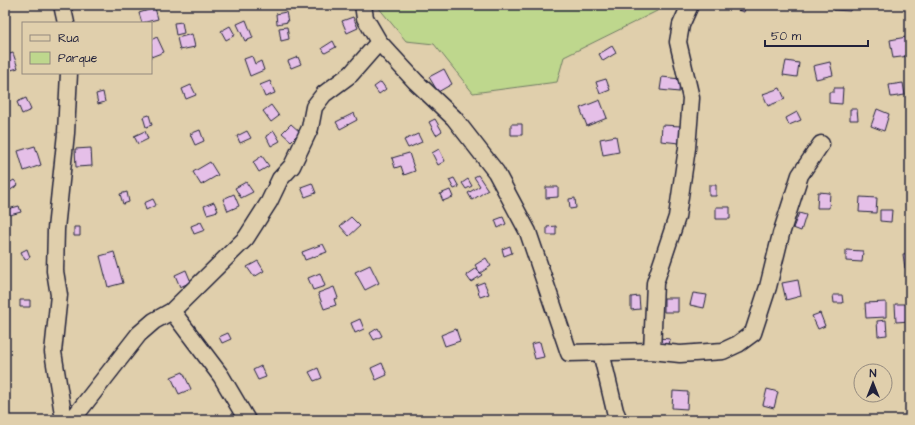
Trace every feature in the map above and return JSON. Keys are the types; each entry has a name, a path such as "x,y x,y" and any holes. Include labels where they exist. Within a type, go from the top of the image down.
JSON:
{"street":[{"path":"62,5 66,22"},
{"path":"363,5 365,18 379,42 416,82 454,118 496,172 528,232 569,353 652,351 680,354 723,351 738,344 753,333 768,287 781,234 800,175 821,144"},
{"path":"652,351 656,283 677,217 687,148 691,98 678,42 682,25 690,5"},
{"path":"72,420 139,334 154,321 172,311 246,238 269,202 280,180 292,166 310,128 314,107 324,94 350,74 379,42"},
{"path":"64,420 53,352 59,295 56,271 56,229 66,133 69,74"},
{"path":"172,311 221,376 247,420"},
{"path":"601,352 615,410 619,420"}],"green space":[{"path":"379,5 659,5 659,10 564,57 557,82 473,93 434,44 406,41 378,7"}],"building":[{"path":"732,5 746,5 744,12 731,8"},
{"path":"834,5 851,5 850,11 834,10"},
{"path":"155,8 158,19 142,22 139,13"},
{"path":"286,12 288,22 277,24 276,14"},
{"path":"353,17 358,28 347,33 342,21"},
{"path":"246,20 253,38 245,41 237,24"},
{"path":"182,22 184,33 176,35 174,23"},
{"path":"230,26 235,35 226,40 221,31"},
{"path":"287,27 289,39 281,41 279,28"},
{"path":"192,34 195,47 180,50 177,38"},
{"path":"157,37 164,52 152,57 152,40"},
{"path":"906,37 909,56 893,58 890,40"},
{"path":"333,41 336,47 325,53 322,48"},
{"path":"612,46 616,53 603,61 599,54"},
{"path":"13,53 18,68 11,70 6,55"},
{"path":"252,56 255,64 261,61 264,70 250,76 244,59"},
{"path":"298,57 301,64 291,68 288,61"},
{"path":"786,61 799,63 797,77 783,75"},
{"path":"830,62 833,75 816,79 813,66"},
{"path":"444,69 452,84 438,92 429,77"},
{"path":"662,77 680,79 679,92 660,90"},
{"path":"606,79 610,90 600,94 596,82"},
{"path":"270,81 275,93 265,97 260,85"},
{"path":"381,82 386,89 379,94 374,87"},
{"path":"903,83 905,95 891,97 889,85"},
{"path":"191,85 196,95 186,99 182,89"},
{"path":"780,88 785,99 768,106 763,94"},
{"path":"834,88 843,88 842,104 829,103 829,92 834,92"},
{"path":"103,92 105,102 98,104 96,94"},
{"path":"26,98 31,110 22,114 17,102"},
{"path":"600,100 607,118 587,126 580,108"},
{"path":"271,105 279,116 271,122 263,111"},
{"path":"850,109 857,109 858,120 850,120"},
{"path":"877,109 889,114 884,131 871,126"},
{"path":"797,112 801,120 789,125 786,118"},
{"path":"354,113 357,120 340,129 336,122"},
{"path":"149,115 152,125 146,127 143,117"},
{"path":"435,119 442,131 436,135 429,122"},
{"path":"291,124 300,132 291,141 282,133"},
{"path":"511,124 522,124 522,135 511,135"},
{"path":"662,125 681,126 679,143 661,141"},
{"path":"200,130 204,141 195,145 190,134"},
{"path":"145,131 148,139 138,144 134,136"},
{"path":"247,131 251,138 240,143 237,136"},
{"path":"274,131 280,141 271,146 266,136"},
{"path":"418,134 422,142 408,148 404,140"},
{"path":"616,136 619,152 603,155 600,139"},
{"path":"35,146 41,165 24,171 18,151"},
{"path":"91,148 92,166 76,167 75,149"},
{"path":"439,149 445,161 438,165 432,153"},
{"path":"409,153 415,171 404,175 401,166 395,168 392,158"},
{"path":"262,156 269,166 259,172 253,162"},
{"path":"210,162 218,175 201,185 193,172"},
{"path":"478,175 488,190 472,200 468,193 480,186 474,177"},
{"path":"454,178 459,187 454,189 449,180"},
{"path":"468,179 472,186 466,189 462,183"},
{"path":"14,180 18,185 9,191 6,185"},
{"path":"246,182 253,192 241,198 235,188"},
{"path":"312,183 316,193 305,197 301,187"},
{"path":"709,185 716,185 716,196 709,196"},
{"path":"546,187 558,187 558,197 546,198"},
{"path":"450,190 453,197 443,201 440,194"},
{"path":"127,192 129,202 123,204 120,194"},
{"path":"818,192 830,193 829,208 817,208"},
{"path":"234,194 239,206 228,211 223,199"},
{"path":"860,197 877,198 876,213 859,212"},
{"path":"575,198 576,208 570,209 569,199"},
{"path":"153,199 156,205 146,210 144,203"},
{"path":"214,202 218,211 207,214 204,206"},
{"path":"19,206 21,212 10,215 8,209"},
{"path":"716,207 730,207 730,219 716,219"},
{"path":"880,210 892,210 891,222 880,221"},
{"path":"799,213 806,215 801,231 793,228"},
{"path":"351,217 360,226 349,236 340,226"},
{"path":"503,217 506,224 498,228 495,220"},
{"path":"201,222 205,230 194,234 191,226"},
{"path":"556,226 556,235 547,235 547,227"},
{"path":"74,227 80,227 80,236 74,236"},
{"path":"323,244 327,252 305,260 302,252"},
{"path":"510,246 512,253 504,256 502,249"},
{"path":"27,249 30,257 25,260 21,252"},
{"path":"846,250 863,251 862,262 846,261"},
{"path":"114,252 123,283 108,287 100,256"},
{"path":"910,253 910,267 905,268 903,254"},
{"path":"486,258 491,266 480,273 475,265"},
{"path":"258,261 264,271 254,277 247,267"},
{"path":"370,265 379,283 365,290 355,272"},
{"path":"476,268 482,275 471,282 466,275"},
{"path":"186,270 191,282 180,287 175,275"},
{"path":"320,273 325,286 313,290 308,278"},
{"path":"798,280 801,296 786,300 782,283"},
{"path":"484,282 489,294 480,297 476,285"},
{"path":"334,287 338,298 334,299 336,305 324,309 318,293"},
{"path":"693,293 707,295 704,308 690,305"},
{"path":"833,295 842,295 843,303 834,303"},
{"path":"639,296 640,309 631,310 631,297"},
{"path":"664,298 678,298 678,312 664,312"},
{"path":"20,300 30,300 30,307 20,307"},
{"path":"886,302 886,317 866,318 865,303"},
{"path":"895,304 910,304 910,321 896,322"},
{"path":"820,313 825,326 818,329 812,316"},
{"path":"360,319 364,329 355,333 351,323"},
{"path":"886,320 887,335 878,336 877,321"},
{"path":"378,328 382,336 374,340 370,333"},
{"path":"456,329 460,341 445,346 441,335"},
{"path":"228,333 231,339 222,343 219,337"},
{"path":"658,338 670,339 669,346 657,345"},
{"path":"540,342 544,357 535,359 531,344"},
{"path":"382,363 387,375 376,380 371,368"},
{"path":"261,366 266,377 258,380 253,370"},
{"path":"318,368 322,378 314,381 309,372"},
{"path":"183,372 191,389 179,394 171,377"},
{"path":"767,389 778,392 774,408 763,405"},
{"path":"673,391 688,392 687,409 672,408"}]}
